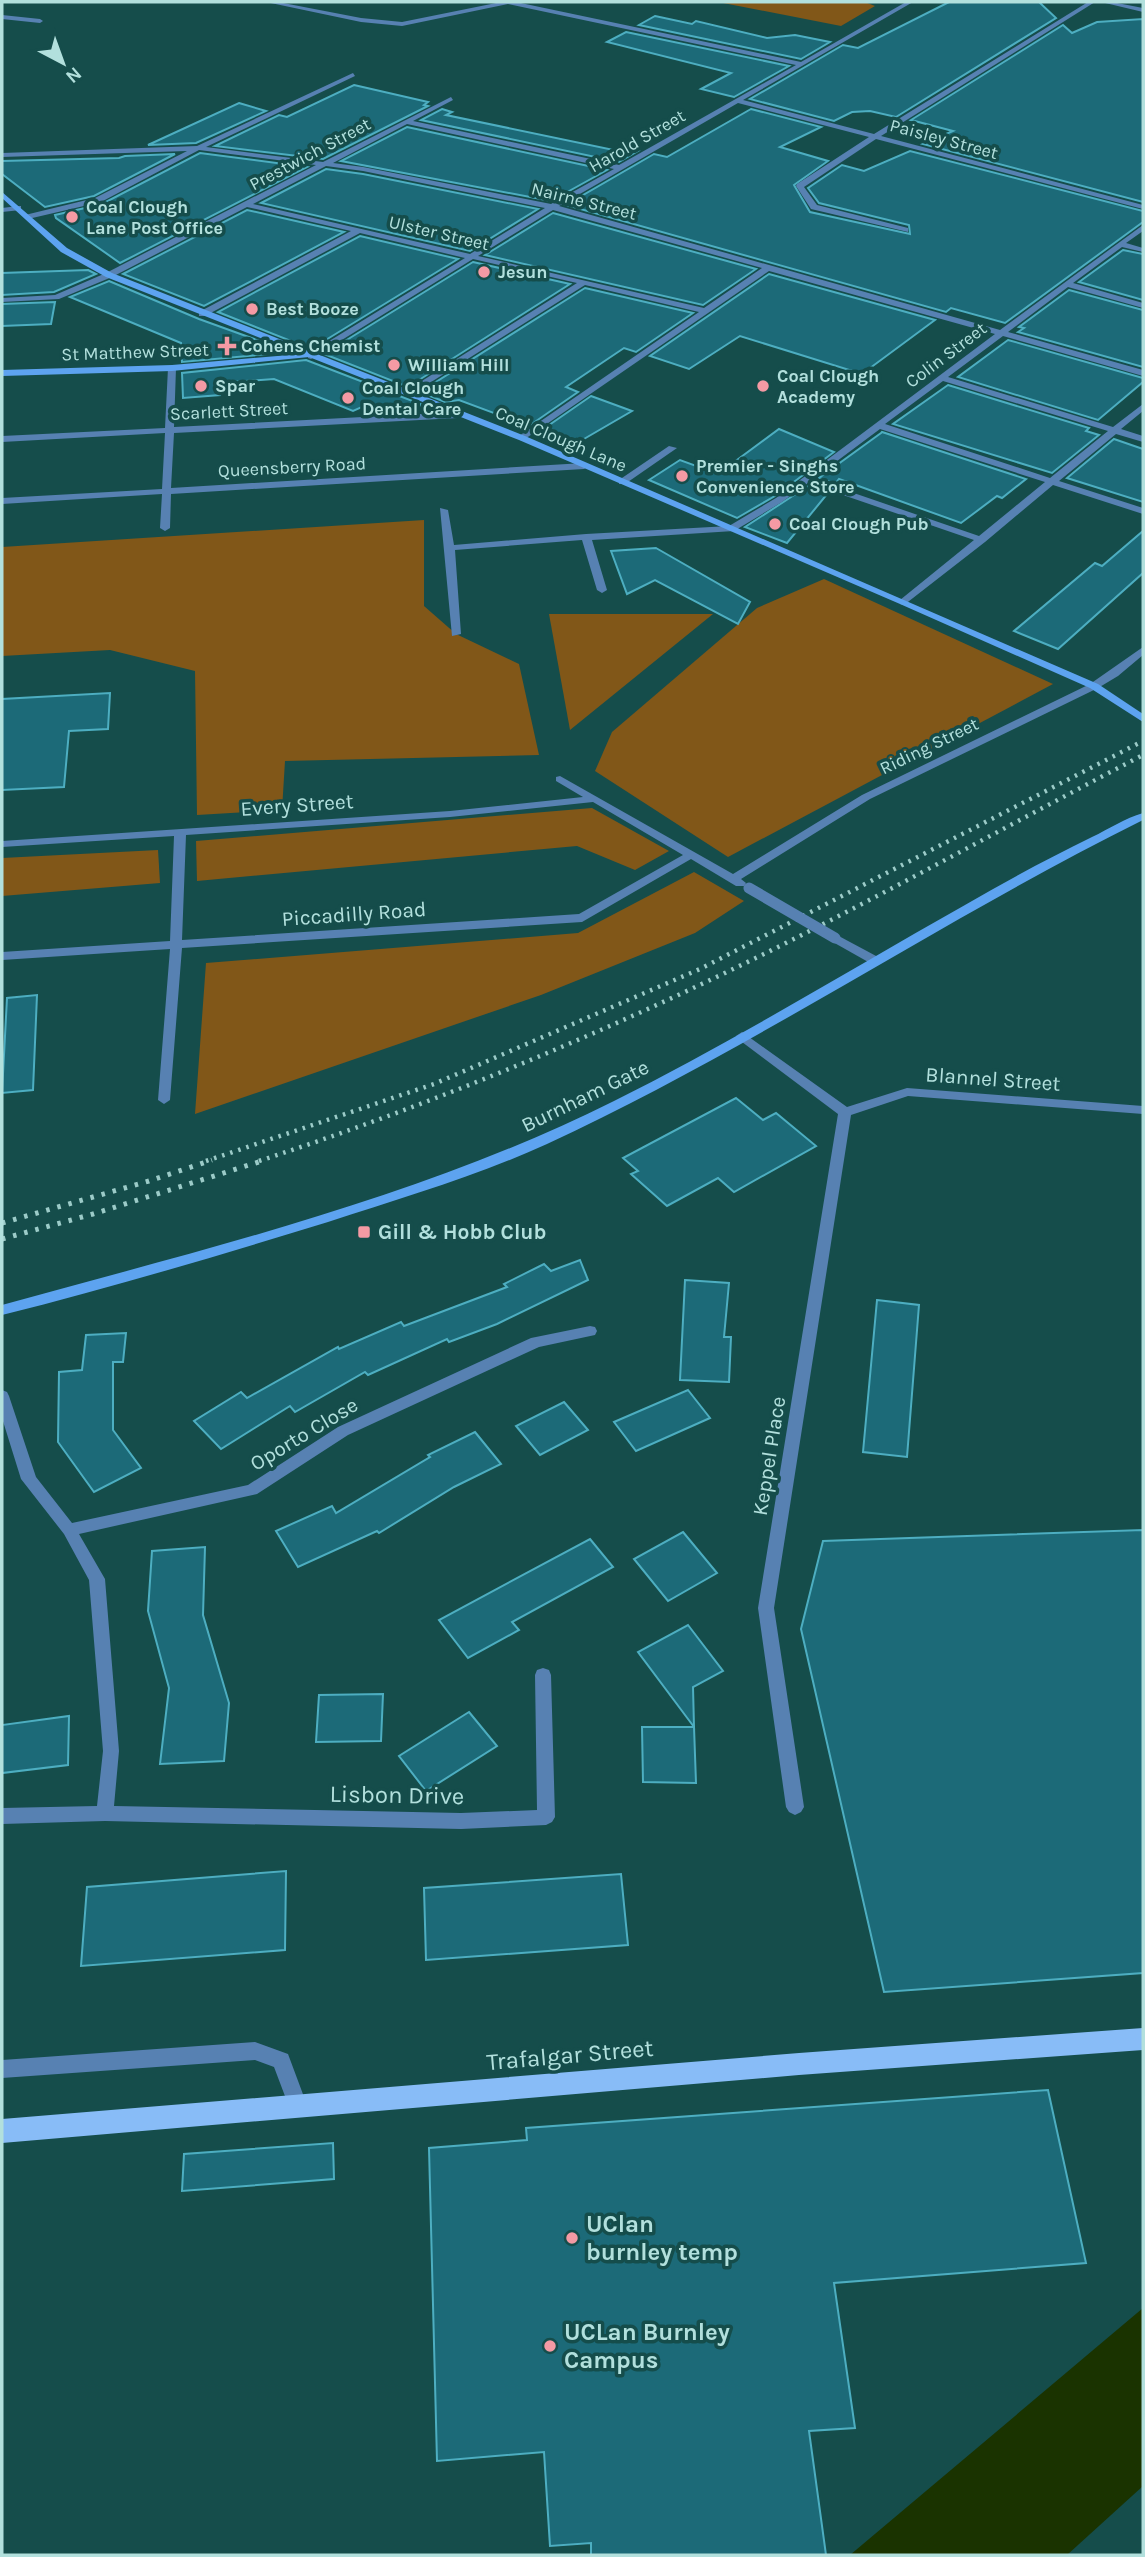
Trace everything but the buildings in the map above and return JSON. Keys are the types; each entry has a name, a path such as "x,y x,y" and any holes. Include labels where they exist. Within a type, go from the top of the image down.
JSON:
{"main road":[{"name":"Trafalgar Street","path":"2,2131 298,2105 1143,2039"}],"street":[{"path":"269,2 361,20 402,24 509,2 802,64"},
{"name":"Harold Street","path":"311,356 552,208 909,2"},
{"path":"905,230 814,207 800,186 842,157 1092,2"},
{"path":"1104,2 1143,10"},
{"path":"2,17 40,21"},
{"path":"28,217 98,200 198,148 353,75"},
{"name":"Prestwich Street","path":"2,300 56,297 109,275 451,99"},
{"name":"Paisley Street","path":"738,101 1143,207"},
{"path":"406,122 621,168"},
{"name":"Nairne Street","path":"2,155 198,148 325,163 552,208 1143,373"},
{"name":"Coal Clough Lane","path":"2,194 64,250 109,275 202,314 522,438 904,602 1094,686 1143,719"},
{"name":"Ulster Street","path":"247,205 707,311"},
{"path":"2,210 18,208"},
{"name":"Colin Street","path":"731,529 805,480 1143,226"},
{"path":"202,314 358,231"},
{"path":"1120,244 1143,250"},
{"path":"522,438 769,267"},
{"path":"409,393 584,282"},
{"path":"1067,284 1143,306"},
{"name":"St Matthew Street","path":"2,373 172,368 311,356"},
{"path":"165,528 172,368"},
{"path":"941,378 1143,439"},
{"path":"904,602 1143,407"},
{"name":"Scarlett Street","path":"2,439 458,415"},
{"path":"878,425 1143,511"},
{"path":"622,482 672,448"},
{"name":"Queensberry Road","path":"2,501 584,466"},
{"path":"805,480 982,540"},
{"path":"443,510 450,548 456,634"},
{"path":"450,548 731,529"},
{"path":"586,537 602,590"},
{"name":"Riding Street","path":"733,879 866,797 1094,686 1114,674 1143,650"},
{"path":"560,779 873,960"},
{"name":"Every Street","path":"2,845 450,814 594,799"},
{"name":"Burnham Gate","path":"2,1310 231,1247 433,1183 539,1142 631,1097 873,960 1143,816"},
{"path":"164,1100 176,944 180,831"},
{"name":"Piccadilly Road","path":"2,956 582,918 692,855"},
{"path":"741,1036 845,1112"},
{"name":"Blannel Street","path":"845,1112 907,1092 1143,1110"},
{"name":"Keppel Place","path":"795,1807 766,1608 845,1112"},
{"name":"Oporto Close","path":"69,1530 252,1490 344,1431 536,1342 590,1331"},
{"path":"2,1396 29,1479 69,1530 97,1579 111,1751 105,1813"},
{"name":"Lisbon Drive","path":"2,1816 105,1813 461,1821 546,1817 543,1675"},
{"path":"2,2069 255,2051 281,2060 298,2105"}],"shaded area":[{"path":"718,2 865,2 875,6 841,26"},
{"path":"424,520 424,606 456,634 519,664 539,755 285,761 282,810 197,815 195,671 110,650 2,656 2,547"},
{"path":"824,579 1053,684 728,857 595,771 612,732 757,608"},
{"path":"549,614 713,614 570,730"},
{"path":"592,808 669,851 635,870 577,846 197,881 196,841"},
{"path":"158,850 160,883 2,896 2,858"},
{"path":"694,872 744,901 695,933 541,995 195,1114 206,963 578,933"},
{"path":"1143,2308 1143,2486 1067,2555 850,2555"}],"railway":[{"path":"206,1161 434,1084 700,969 1143,741"},
{"path":"259,1161 389,1116 517,1066 644,1011 815,928 1143,755"},
{"path":"2,1223 212,1160"},
{"path":"2,1239 93,1214 265,1160"}],"place":[{"name":"Coal Clough Lane Post Office","path":"72,217"},
{"name":"Jesun","path":"484,272"},
{"name":"Best Booze","path":"252,309"},
{"name":"Cohens Chemist","path":"227,346"},
{"name":"William Hill","path":"394,365"},
{"name":"Spar","path":"201,386"},
{"name":"Coal Clough Academy","path":"763,386"},
{"name":"Coal Clough Dental Care","path":"348,398"},
{"name":"Premier - Singhs Convenience Store","path":"682,476"},
{"name":"Coal Clough Pub","path":"775,524"},
{"name":"Gill & Hobb Club","path":"364,1232"},
{"name":"UClan burnley temp","path":"572,2238"},
{"name":"UCLan Burnley Campus","path":"550,2346"}]}
